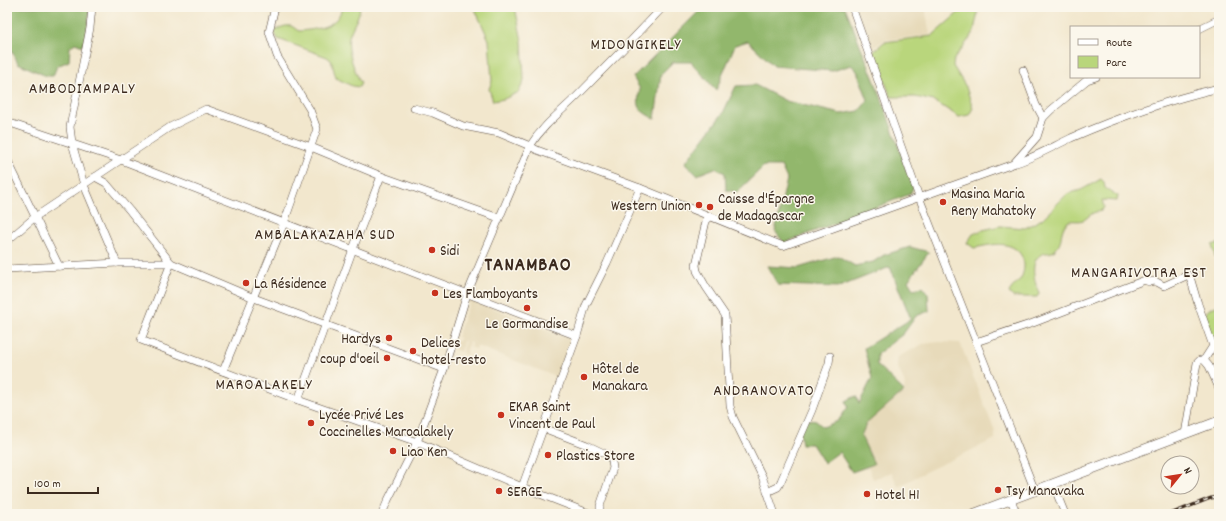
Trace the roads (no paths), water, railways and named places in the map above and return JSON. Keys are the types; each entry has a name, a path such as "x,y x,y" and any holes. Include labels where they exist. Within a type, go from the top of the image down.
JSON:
{"main road":[{"path":"973,514 1219,421"}],"street":[{"path":"92,7 90,28 70,126 72,143 84,185 116,263"},
{"path":"223,371 238,331 254,298 284,223 317,129 310,110 277,56 269,32 275,7"},
{"path":"382,514 417,442 444,369 467,294 498,218 530,146 539,132 571,103 663,7"},
{"path":"852,7 919,197 1035,491"},
{"path":"1200,28 1219,19"},
{"path":"1023,70 1036,105 1043,118"},
{"path":"1013,164 1037,137 1043,118 1050,110 1087,80 1093,78"},
{"path":"414,108 433,113 463,126 499,133 537,150 640,188 783,246 1029,159 1071,138 1137,112 1219,88"},
{"path":"7,241 35,217 170,127 206,109 311,147 381,176 498,218"},
{"path":"7,122 121,160 577,336"},
{"path":"7,159 59,266"},
{"path":"298,400 381,176"},
{"path":"95,177 106,183 171,262"},
{"path":"522,487 577,336 586,305 607,264 640,188"},
{"path":"710,217 706,221 696,265 697,271 725,315 730,406 733,417 762,476 775,514"},
{"path":"171,262 141,340 298,400 417,442 522,487 591,514"},
{"path":"7,269 116,263 171,262 254,298 444,369"},
{"path":"976,342 1033,323 1145,280 1149,282 1155,281 1164,286 1188,275 1190,277 1213,346 1204,360 1200,360 1197,363 1185,434"},
{"path":"767,492 778,487 782,481 812,410 829,363 830,356"},
{"path":"1204,360 1209,366 1219,388"},
{"path":"543,428 587,445 610,456 613,468 600,506 600,514"},
{"path":"1053,484 1065,514"},
{"path":"1011,500 1017,514"}],"railway":[{"path":"1170,514 1211,498 1219,497"}],"place":[{"name":"Masina Maria Reny Mahatoky","path":"943,202"},
{"name":"Western Union","path":"699,205"},
{"name":"Caisse d'Épargne de Madagascar","path":"710,207"},
{"name":"Sidi","path":"432,250"},
{"name":"La Résidence","path":"246,283"},
{"name":"Les Flamboyants","path":"435,293"},
{"name":"Le Gormandise","path":"527,308"},
{"name":"Hardys","path":"389,338"},
{"name":"Delices hotel-resto","path":"413,351"},
{"name":"coup d'oeil","path":"387,358"},
{"name":"Hôtel de Manakara","path":"584,377"},
{"name":"EKAR Saint Vincent de Paul","path":"501,415"},
{"name":"Lycée Privé Les Coccinelles Maroalakely","path":"311,423"},
{"name":"Liao Ken","path":"393,451"},
{"name":"Plastics Store","path":"548,455"},
{"name":"Tsy Manavaka","path":"998,490"},
{"name":"SERGE","path":"499,491"},
{"name":"Hotel H1","path":"867,494"}],"district":[{"name":"MIDONGIKELY","path":"636,43"},
{"name":"AMBODIAMPALY","path":"82,87"},
{"name":"AMBALAKAZAHA SUD","path":"325,233"},
{"name":"TANAMBAO","path":"528,263"},
{"name":"MANGARIVOTRA EST","path":"1139,271"},
{"name":"MAROALAKELY","path":"264,383"},
{"name":"ANDRANOVATO","path":"764,389"}]}
